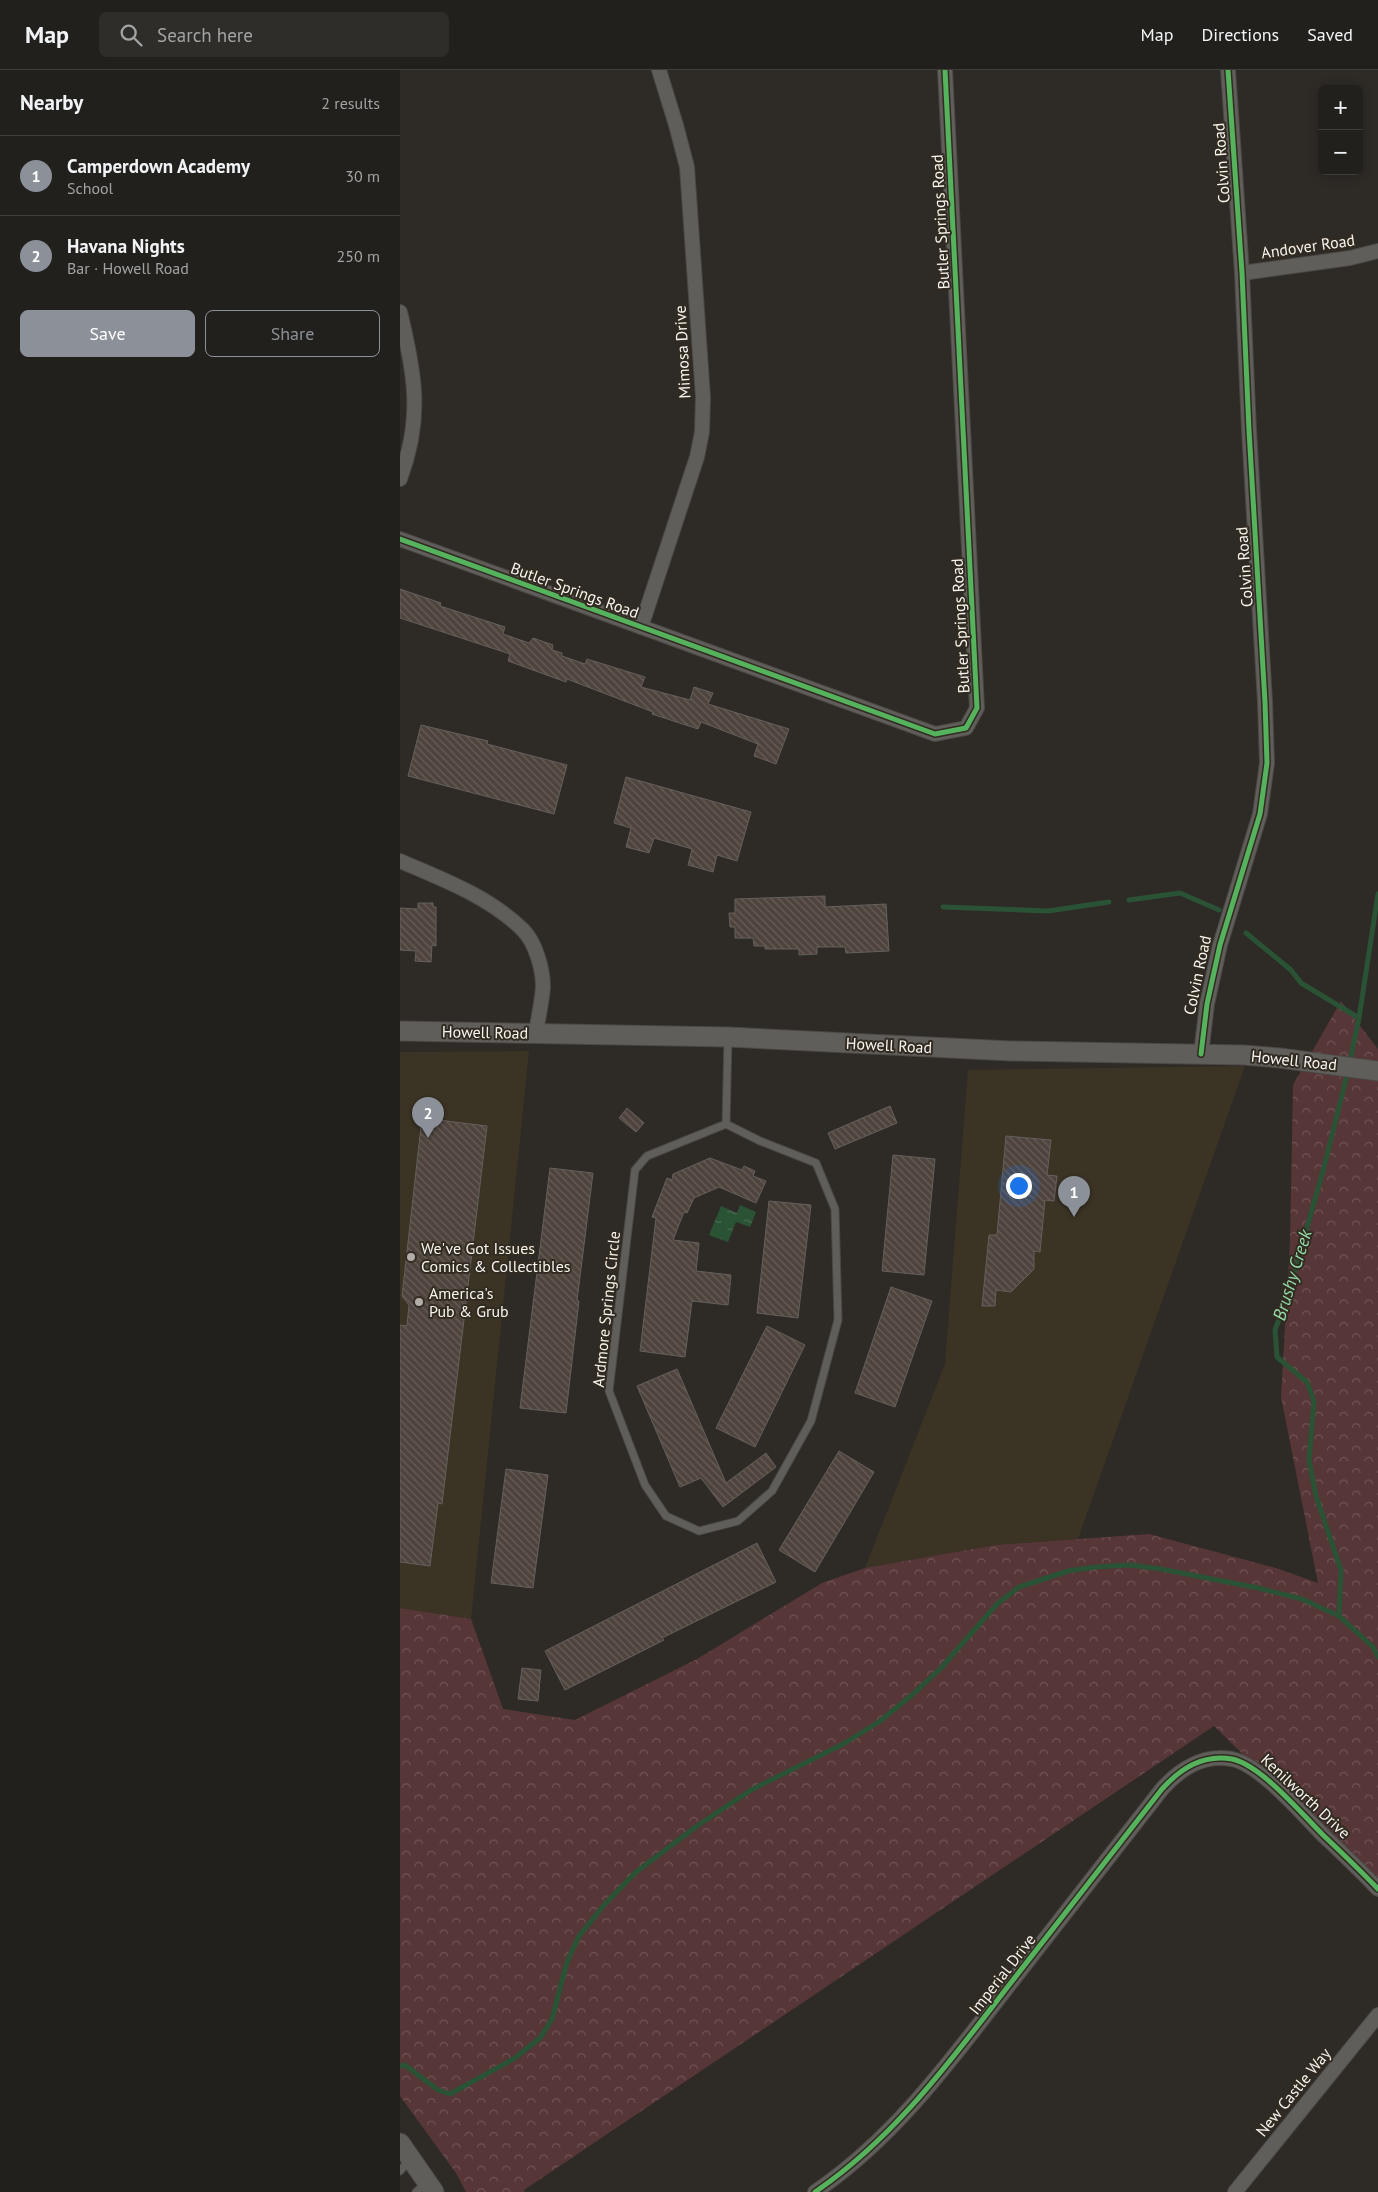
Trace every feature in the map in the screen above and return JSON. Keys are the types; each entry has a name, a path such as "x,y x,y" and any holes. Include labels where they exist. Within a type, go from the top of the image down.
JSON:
{"main road":[{"name":"Howell Road","path":"400,1031 728,1037 1011,1052 1244,1055 1301,1060 1378,1071"},
{"path":"400,2143 405,2165 426,2189"}],"street":[{"name":"Mimosa Drive","path":"641,627 698,457 702,432 703,397 687,167 659,70"},
{"name":"Butler Springs Road","path":"400,539 935,734 966,728 976,708 944,70"},
{"name":"Colvin Road","path":"1200,1054 1207,1004 1220,944 1260,814 1267,763 1242,273 1228,70"},
{"name":"Andover Road","path":"1242,273 1350,258 1378,251"},
{"path":"400,312 407,342 416,404 409,455 400,479"},
{"path":"400,861 487,903 524,931 538,960 543,986 536,1033"},
{"name":"Kenilworth Drive","path":"1196,1762 1221,1758 1234,1760 1251,1768 1276,1788 1378,1889"},
{"name":"Imperial Drive","path":"815,2192 853,2164 916,2102 957,2053 1162,1789 1187,1767 1196,1762"},
{"name":"New Castle Way","path":"1235,2192 1378,2015"}],"lane":[{"path":"726,1124 728,1037"},
{"name":"Ardmore Springs Circle","path":"726,1124 760,1141 816,1163 835,1209 838,1320 811,1421 772,1491 738,1521 699,1532 666,1516 645,1485 609,1391 636,1170 647,1156 726,1124"}],"shaded area":[{"path":"529,1051 471,1619 400,1608 400,1052"},
{"path":"1245,1066 1078,1539 995,1545 865,1568 945,1364 968,1070"}],"green space":[{"path":"1341,1001 1378,1049 1378,1887 1214,1726 524,2190 525,2192 466,2192 456,2173 400,2096 400,1608 471,1619 503,1709 575,1720 697,1659 822,1583 865,1568 995,1545 1149,1534 1276,1568 1318,1583 1281,1397 1290,1242 1293,1085"}],"water":[{"path":"740,1205 756,1212 750,1227 736,1222 728,1242 709,1235 721,1206 737,1213"}],"building":[{"path":"400,589 441,603 440,606 505,627 503,634 529,643 533,638 553,645 552,650 562,653 562,656 585,664 587,659 645,677 641,687 690,700 694,687 713,693 708,704 789,729 776,764 754,756 758,744 701,722 698,729 652,714 653,712 567,679 566,682 508,661 510,654 400,618"},
{"path":"421,725 488,741 487,744 567,765 554,814 408,776"},
{"path":"626,777 751,812 737,861 717,855 713,872 688,865 692,849 654,838 649,853 626,847 631,828 614,823"},
{"path":"825,896 825,907 886,904 889,951 846,953 845,947 817,947 817,954 799,955 799,949 765,949 765,946 754,946 753,938 735,938 735,927 730,927 729,913 735,913 735,899"},
{"path":"418,903 433,903 433,907 436,907 436,946 432,945 431,962 415,961 416,951 400,950 400,908 418,909"},
{"path":"890,1106 897,1123 835,1149 828,1133"},
{"path":"627,1108 644,1123 636,1132 619,1118"},
{"path":"422,1118 487,1126 442,1504 438,1503 430,1566 400,1562 400,1325 407,1326 409,1305 402,1296"},
{"path":"1006,1136 1051,1140 1047,1175 1057,1176 1054,1201 1045,1200 1040,1252 1034,1251 1034,1269 1011,1292 996,1290 995,1306 982,1306 989,1235 997,1235"},
{"path":"893,1155 935,1159 924,1275 882,1271"},
{"path":"710,1158 742,1170 744,1166 755,1171 753,1176 766,1181 756,1203 719,1187 694,1198 687,1213 684,1212 673,1240 699,1243 696,1271 731,1275 728,1305 692,1301 685,1357 640,1351 656,1218 652,1217 667,1178 672,1180 673,1174"},
{"path":"550,1168 593,1173 577,1301 579,1301 566,1413 520,1408"},
{"path":"769,1201 811,1205 798,1318 757,1313"},
{"path":"891,1287 932,1301 895,1407 855,1393"},
{"path":"767,1326 805,1345 755,1447 716,1428"},
{"path":"677,1369 726,1483 766,1453 776,1467 723,1507 701,1478 680,1487 637,1386"},
{"path":"839,1451 874,1472 815,1572 779,1550"},
{"path":"506,1469 548,1475 533,1588 491,1583"},
{"path":"757,1543 776,1582 662,1638 664,1640 565,1690 545,1651"},
{"path":"522,1668 541,1670 538,1701 518,1699"}],"waterway":[{"path":"1129,900 1180,893 1219,910"},
{"name":"Brushy Creek","path":"1339,1616 1341,1570 1316,1496 1309,1460 1314,1401 1307,1382 1277,1357 1275,1330 1287,1298 1323,1171 1347,1075 1359,1018 1378,894"},
{"path":"943,907 1048,911 1109,902"},
{"path":"1246,933 1291,970 1301,983 1359,1018"},
{"path":"400,2066 405,2065 438,2090 450,2094 515,2058 540,2038 552,2019 567,1962 579,1936 605,1904 636,1872 697,1826 751,1790 845,1743 880,1721 940,1669 997,1604 1019,1587 1068,1571 1095,1567 1130,1565 1161,1569 1258,1588 1302,1599 1339,1616 1373,1647 1378,1657"}],"cycle path":[{"path":"400,539 935,734 966,728 977,708 945,70"},
{"path":"1201,1054 1207,1004 1220,945 1260,814 1267,763 1242,273 1228,70"},
{"path":"815,2192 870,2148 895,2124 941,2072 1162,1789 1169,1781 1193,1764 1212,1759 1232,1759 1256,1770 1280,1791 1378,1889"}],"place":[{"name":"Havana Nights","path":"428,1138"},
{"name":"Camperdown Academy","path":"1074,1217"},
{"name":"We've Got Issues Comics & Collectibles","path":"411,1257"},
{"name":"America's Pub & Grub","path":"419,1302"}]}
